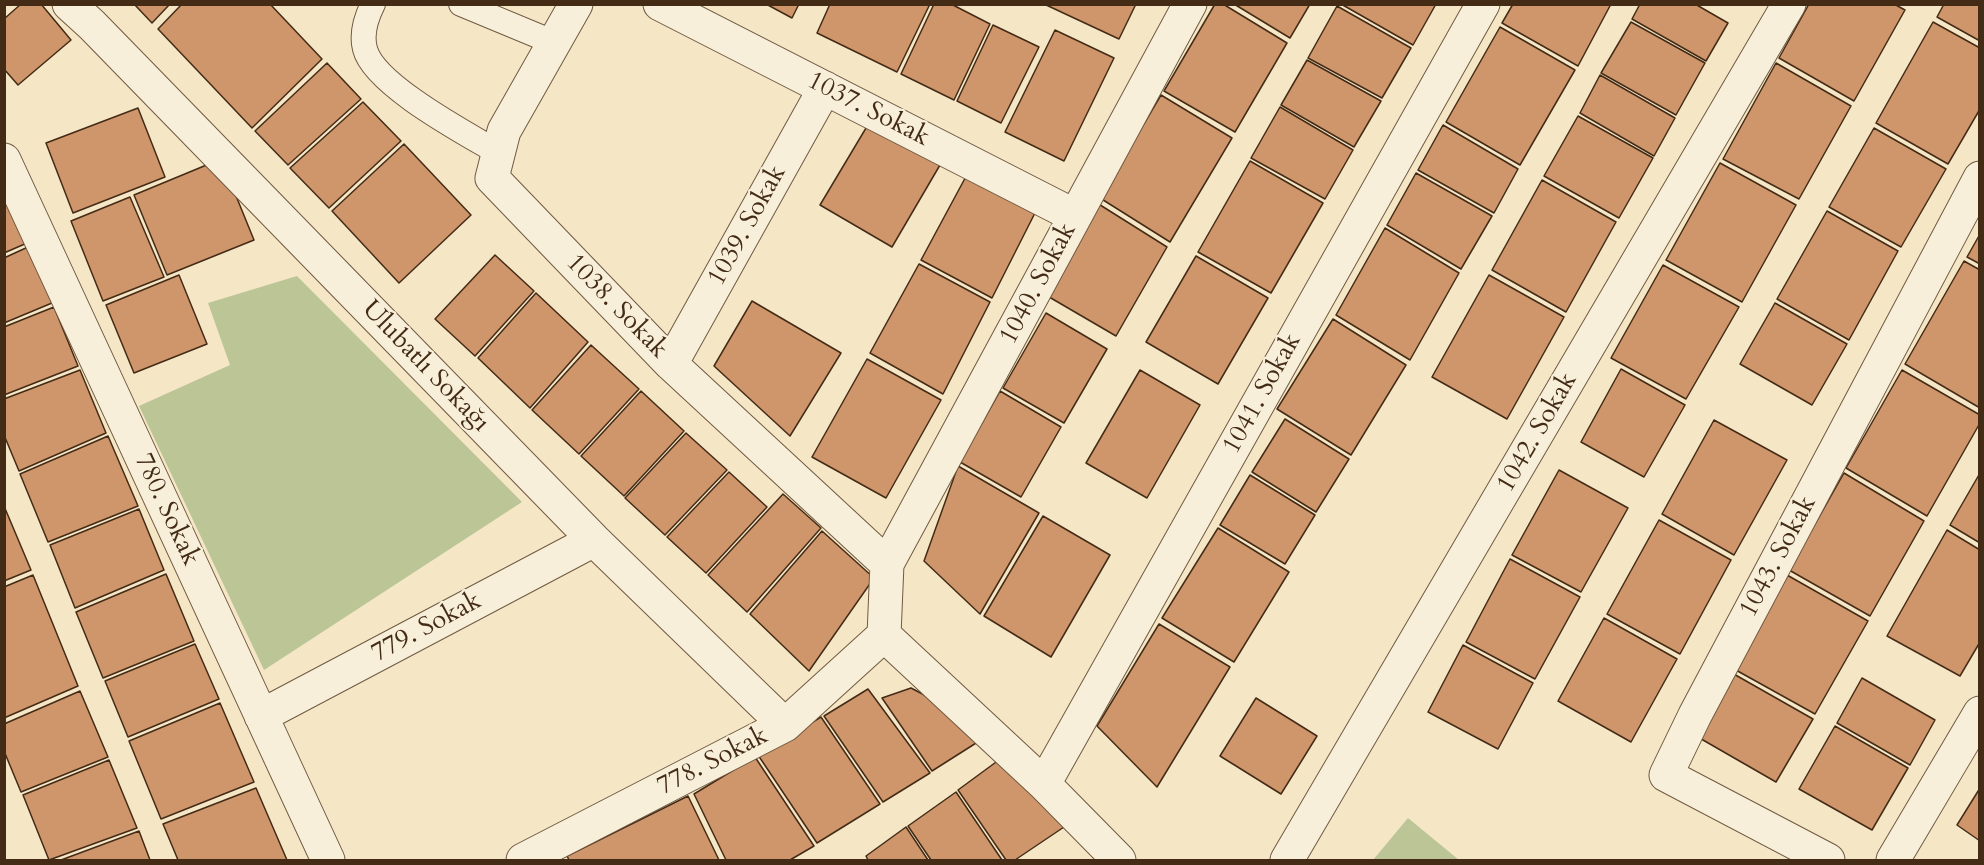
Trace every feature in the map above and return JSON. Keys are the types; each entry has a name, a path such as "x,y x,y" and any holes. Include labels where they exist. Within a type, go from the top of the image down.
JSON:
{"street":[{"name":"Ulubatlı Sokağı","path":"69,4 109,42 594,540 785,725"},
{"name":"1038. Sokak","path":"576,4 504,131 492,178 671,364 887,564"},
{"name":"1037. Sokak","path":"660,4 1075,216"},
{"name":"1040. Sokak","path":"887,564 1190,4"},
{"name":"1041. Sokak","path":"1044,784 1483,4"},
{"name":"1042. Sokak","path":"1287,861 1788,4"},
{"name":"1039. Sokak","path":"671,364 825,88"},
{"name":"780. Sokak","path":"4,160 328,861"},
{"name":"1043. Sokak","path":"1828,861 1666,775 1695,715 1980,178"},
{"name":"779. Sokak","path":"261,716 594,540"},
{"path":"887,564 884,635 1044,784 1119,861"},
{"name":"778. Sokak","path":"523,861 785,725 884,635"},
{"path":"1893,861 1980,713"}],"lane":[{"path":"373,4 367,15 363,38 365,51 375,68 423,108 499,153"},
{"path":"461,4 555,43"}],"green space":[{"path":"297,276 522,502 264,670 139,406 230,365 208,303"},
{"path":"1408,818 1459,860 1373,860"}],"building":[{"path":"21,4 41,4 71,40 18,85 4,69 4,19"},
{"path":"134,4 170,4 152,23"},
{"path":"182,4 270,4 322,59 252,128 158,29"},
{"path":"766,4 799,4 792,18"},
{"path":"830,4 930,4 897,72 817,33"},
{"path":"934,4 951,4 990,24 954,100 901,74"},
{"path":"1044,4 1136,4 1119,39"},
{"path":"1215,4 1223,4 1287,43 1235,132 1164,91"},
{"path":"1234,4 1310,4 1290,38"},
{"path":"1341,4 1436,4 1413,45"},
{"path":"1513,4 1611,4 1578,66 1502,23"},
{"path":"1640,4 1695,4 1728,23 1706,61 1632,19"},
{"path":"1809,4 1894,4 1905,10 1854,101 1779,58"},
{"path":"1944,4 1980,4 1980,41 1937,17"},
{"path":"1337,6 1411,48 1382,98 1308,58"},
{"path":"1631,22 1705,63 1676,115 1601,73"},
{"path":"1933,22 1980,48 1980,109 1948,164 1876,123"},
{"path":"993,25 1039,47 1001,123 957,101"},
{"path":"1500,27 1575,70 1520,165 1446,122"},
{"path":"1055,30 1114,58 1064,161 1005,132"},
{"path":"1307,60 1381,101 1354,147 1281,105"},
{"path":"327,63 361,99 288,165 255,131"},
{"path":"1776,63 1851,106 1799,199 1723,159"},
{"path":"1600,75 1675,118 1654,156 1580,113"},
{"path":"1161,95 1232,138 1170,242 1100,198"},
{"path":"363,102 401,141 329,208 290,168"},
{"path":"1280,107 1353,150 1325,199 1251,158"},
{"path":"138,108 165,177 73,213 46,143"},
{"path":"1578,116 1653,158 1619,218 1544,176"},
{"path":"869,123 940,165 892,247 820,205"},
{"path":"1443,125 1518,169 1494,213 1418,170"},
{"path":"1874,128 1946,169 1901,247 1829,207"},
{"path":"404,144 471,215 399,283 332,211"},
{"path":"221,159 254,240 167,275 134,195"},
{"path":"1250,161 1323,203 1271,293 1198,252"},
{"path":"1720,163 1796,205 1742,302 1666,260"},
{"path":"970,169 1038,207 992,298 921,260"},
{"path":"1416,173 1492,216 1461,269 1387,225"},
{"path":"1542,180 1616,222 1566,312 1492,270"},
{"path":"4,191 27,243 4,253"},
{"path":"130,197 164,277 103,301 71,221"},
{"path":"1097,203 1167,247 1116,336 1044,294"},
{"path":"1827,211 1898,251 1849,340 1777,299"},
{"path":"1385,228 1459,273 1410,360 1336,315"},
{"path":"1980,234 1980,264 1967,257"},
{"path":"28,247 52,303 4,323 4,258"},
{"path":"495,255 534,291 475,356 435,319"},
{"path":"1196,256 1268,298 1218,384 1146,342"},
{"path":"1964,261 1980,270 1980,408 1905,364"},
{"path":"919,264 990,302 943,394 870,353"},
{"path":"1663,265 1739,307 1686,399 1611,358"},
{"path":"179,275 207,344 134,373 106,305"},
{"path":"1489,275 1564,317 1507,419 1432,377"},
{"path":"536,293 588,342 530,408 478,358"},
{"path":"752,301 841,353 790,436 714,366"},
{"path":"1775,303 1847,344 1812,405 1740,364"},
{"path":"54,307 78,366 4,395 4,327"},
{"path":"1046,313 1107,349 1064,423 1003,388"},
{"path":"1333,319 1406,365 1351,455 1277,409"},
{"path":"591,345 639,389 579,454 532,410"},
{"path":"867,359 941,400 886,498 812,457"},
{"path":"1621,369 1685,405 1644,477 1581,442"},
{"path":"80,370 106,433 19,471 4,435 4,399"},
{"path":"1140,370 1200,405 1147,498 1086,463"},
{"path":"1902,370 1980,415 1980,423 1927,516 1846,468"},
{"path":"641,391 684,431 624,496 581,456"},
{"path":"1000,391 1061,427 1021,497 960,462"},
{"path":"1285,419 1349,459 1316,512 1252,472"},
{"path":"1714,420 1787,460 1734,555 1662,514"},
{"path":"686,433 727,470 665,535 625,498"},
{"path":"108,436 138,506 48,542 20,474"},
{"path":"958,466 1039,513 980,614 924,561"},
{"path":"1559,470 1628,508 1581,592 1512,555"},
{"path":"729,472 767,507 706,573 667,537"},
{"path":"1844,473 1924,521 1870,616 1789,570"},
{"path":"1980,473 1980,543 1950,525"},
{"path":"1250,475 1315,515 1285,564 1220,525"},
{"path":"783,494 821,528 747,612 708,575"},
{"path":"4,506 31,570 4,581"},
{"path":"139,509 164,570 75,608 50,545"},
{"path":"1043,516 1110,555 1051,657 984,616"},
{"path":"1659,520 1731,560 1680,654 1607,614"},
{"path":"1218,528 1289,572 1234,662 1162,618"},
{"path":"1947,530 1980,550 1980,642 1960,676 1887,636"},
{"path":"822,531 874,578 809,671 750,614"},
{"path":"1510,559 1580,597 1535,679 1466,642"},
{"path":"166,574 194,641 103,678 76,612"},
{"path":"33,575 78,686 4,718 4,587"},
{"path":"1787,575 1868,621 1815,714 1734,669"},
{"path":"1604,618 1677,659 1631,742 1558,701"},
{"path":"1159,624 1230,667 1157,787 1097,726"},
{"path":"195,644 219,699 128,737 105,681"},
{"path":"1463,645 1533,683 1498,749 1428,712"},
{"path":"1732,673 1813,719 1776,782 1696,736"},
{"path":"1862,678 1935,720 1910,765 1837,723"},
{"path":"911,688 934,700 984,738 932,771 882,698"},
{"path":"868,689 930,773 883,802 824,716"},
{"path":"80,691 108,757 21,792 4,751 4,724"},
{"path":"1256,698 1317,736 1281,794 1220,756"},
{"path":"220,703 254,782 161,819 129,741"},
{"path":"821,717 880,804 817,843 758,755"},
{"path":"1835,726 1908,768 1872,830 1799,789"},
{"path":"1007,754 1067,825 1015,860 1006,860 958,790"},
{"path":"755,757 814,846 790,860 726,860 694,794"},
{"path":"109,760 137,828 49,860 23,795"},
{"path":"256,788 287,860 178,860 163,824"},
{"path":"1980,788 1980,841 1957,825"},
{"path":"956,792 1002,860 931,860 908,826"},
{"path":"688,796 719,860 569,860 567,856"},
{"path":"906,827 928,860 868,860 866,856"},
{"path":"139,831 150,860 61,860"}]}
